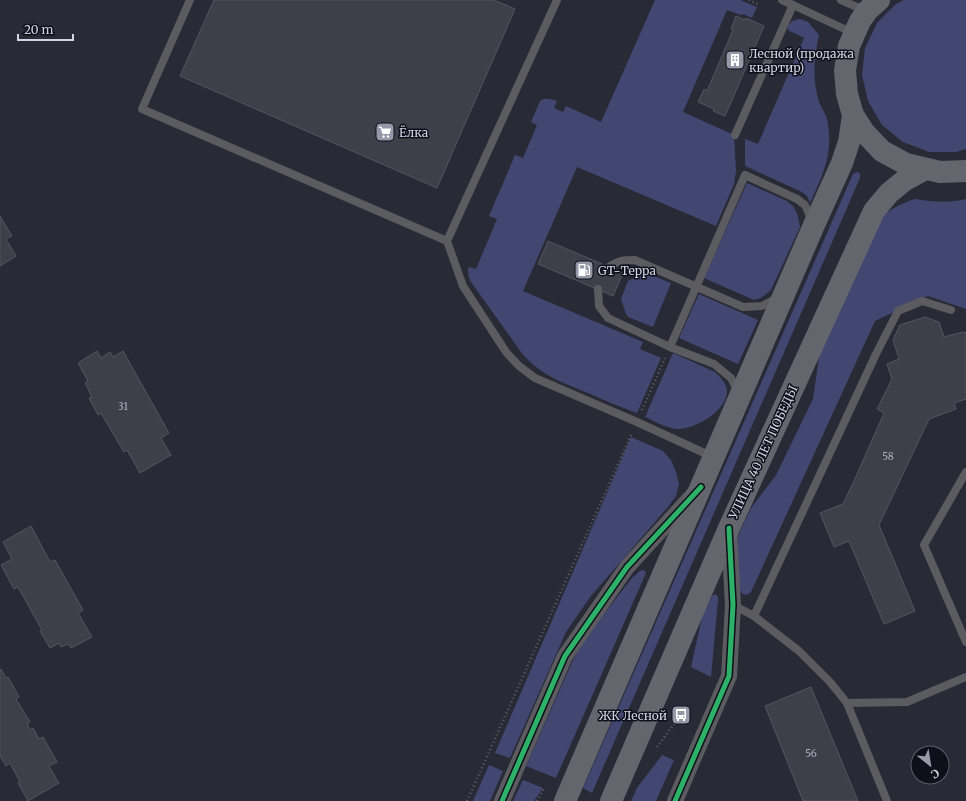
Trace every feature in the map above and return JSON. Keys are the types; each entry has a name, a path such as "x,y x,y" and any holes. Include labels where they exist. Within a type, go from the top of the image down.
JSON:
{"main road":[{"path":"873,6 860,21 849,46 845,70 847,94 853,114 864,132 882,151 906,164 940,172 966,171"},
{"path":"565,801 842,163 849,142 853,114"},
{"name":"УЛИЦА 40 ЛЕТ ПОБЕДЫ","path":"611,801 729,528 874,211 889,193 905,180 925,169"}],"street":[{"path":"502,801 565,656 627,567 701,487"},
{"path":"675,801 729,676 733,605 729,528"}],"lane":[{"path":"190,0 142,109 447,241"},
{"path":"557,0 447,241 463,286 506,352 519,366 535,378 714,457"},
{"path":"782,0 854,34"},
{"path":"841,0 873,6"},
{"path":"735,135 793,5"},
{"path":"670,347 745,175 797,199 805,205 814,225"},
{"path":"609,267 617,261 635,260 743,307 762,306 784,294"},
{"path":"598,289 599,306 608,318 670,347 714,364 731,378 740,396"},
{"path":"754,616 876,354 898,311 922,301 951,310"},
{"path":"966,472 924,545 966,642"},
{"path":"733,605 754,616 799,651 830,682 847,703 887,801"},
{"path":"847,703 907,702 966,678"}],"path":[{"path":"749,0 758,4"},
{"path":"467,801 670,347"},
{"path":"537,801 545,787"}],"shaded area":[{"path":"655,0 740,0 757,7 752,18 727,10 683,112 734,135 736,171 734,184 716,226 577,167 523,291 643,342 640,349 661,358 637,413 560,381 536,367 521,352 471,282 468,267 476,269 497,219 489,216 515,155 523,158 537,125 531,122 540,101 550,99 557,101 554,108 563,112 566,106 601,122"},
{"path":"904,0 966,0 966,149 956,152 929,152 903,142 882,125 868,101 862,75 865,48 877,23 896,4"},
{"path":"800,19 808,22 819,35 815,60 815,85 819,102 827,118 829,133 827,161 810,203 807,196 802,192 745,166 745,139 758,144 804,38 788,30 788,25 791,22"},
{"path":"857,172 860,174 860,178 592,793 583,788 853,174"},
{"path":"747,183 787,201 793,206 797,213 800,227 771,290 761,298 754,300 704,278"},
{"path":"915,199 940,202 966,199 966,309 928,296 875,321 751,592 747,595 743,594 738,589 734,544 751,508 776,475 813,399 820,350 881,217 897,206"},
{"path":"644,273 671,283 653,327 628,317 621,299 628,281"},
{"path":"699,294 758,320 738,364 679,338"},
{"path":"673,353 715,372 724,382 727,390 726,397 722,404 710,417 695,425 680,429 667,427 645,417"},
{"path":"631,437 663,451 671,460 679,484 676,496 591,596 566,632 510,758 495,753"},
{"path":"642,570 646,573 556,778 526,766 573,660 586,637 632,578"},
{"path":"715,594 718,597 718,600 711,677 691,667 702,617 712,596"},
{"path":"662,755 674,760 656,801 631,801 637,788"},
{"path":"489,765 503,771 490,801 473,801"},
{"path":"523,780 543,788 534,801 513,801"}],"building":[{"name":"Ёлка","path":"214,0 494,0 515,9 437,188 180,76"},
{"name":"Лесной (продажа квартир)","path":"736,16 745,20 746,18 764,26 725,116 698,102 704,89 707,91 733,30 731,29"},
{"path":"0,216 12,236 6,239 16,256 0,266"},
{"name":"GT-Терра","path":"548,241 623,273 613,296 538,264"},
{"path":"925,317 939,322 944,337 963,332 966,333 966,399 954,403 956,409 929,419 879,525 915,611 884,624 849,541 834,547 820,513 843,504 884,413 877,409 892,379 887,364 899,359 893,340 900,325"},
{"path":"97,351 101,358 110,352 113,357 123,351 169,433 161,438 171,455 140,473 127,450 124,452 101,413 98,415 89,398 92,397 85,383 88,381 78,363"},
{"path":"31,526 50,562 55,560 83,610 78,613 92,637 71,648 68,644 61,647 59,643 50,648 40,631 42,630 18,587 14,589 1,565 12,559 3,542"},
{"path":"1,669 6,678 8,677 19,697 16,699 30,722 27,724 30,730 33,728 39,739 43,737 57,762 49,766 59,783 28,801 18,783 20,782 10,763 6,766 0,756"},
{"path":"811,687 858,801 803,801 765,706"}],"cycle path":[{"path":"502,801 565,656 627,567 701,487"},
{"path":"675,801 729,676 733,605 729,528"}],"place":[{"name":"Лесной (продажа квартир)","path":"735,60"},
{"name":"Ёлка","path":"385,132"},
{"name":"GT-Терра","path":"584,270"},
{"name":"ЖК Лесной","path":"681,715"}]}
